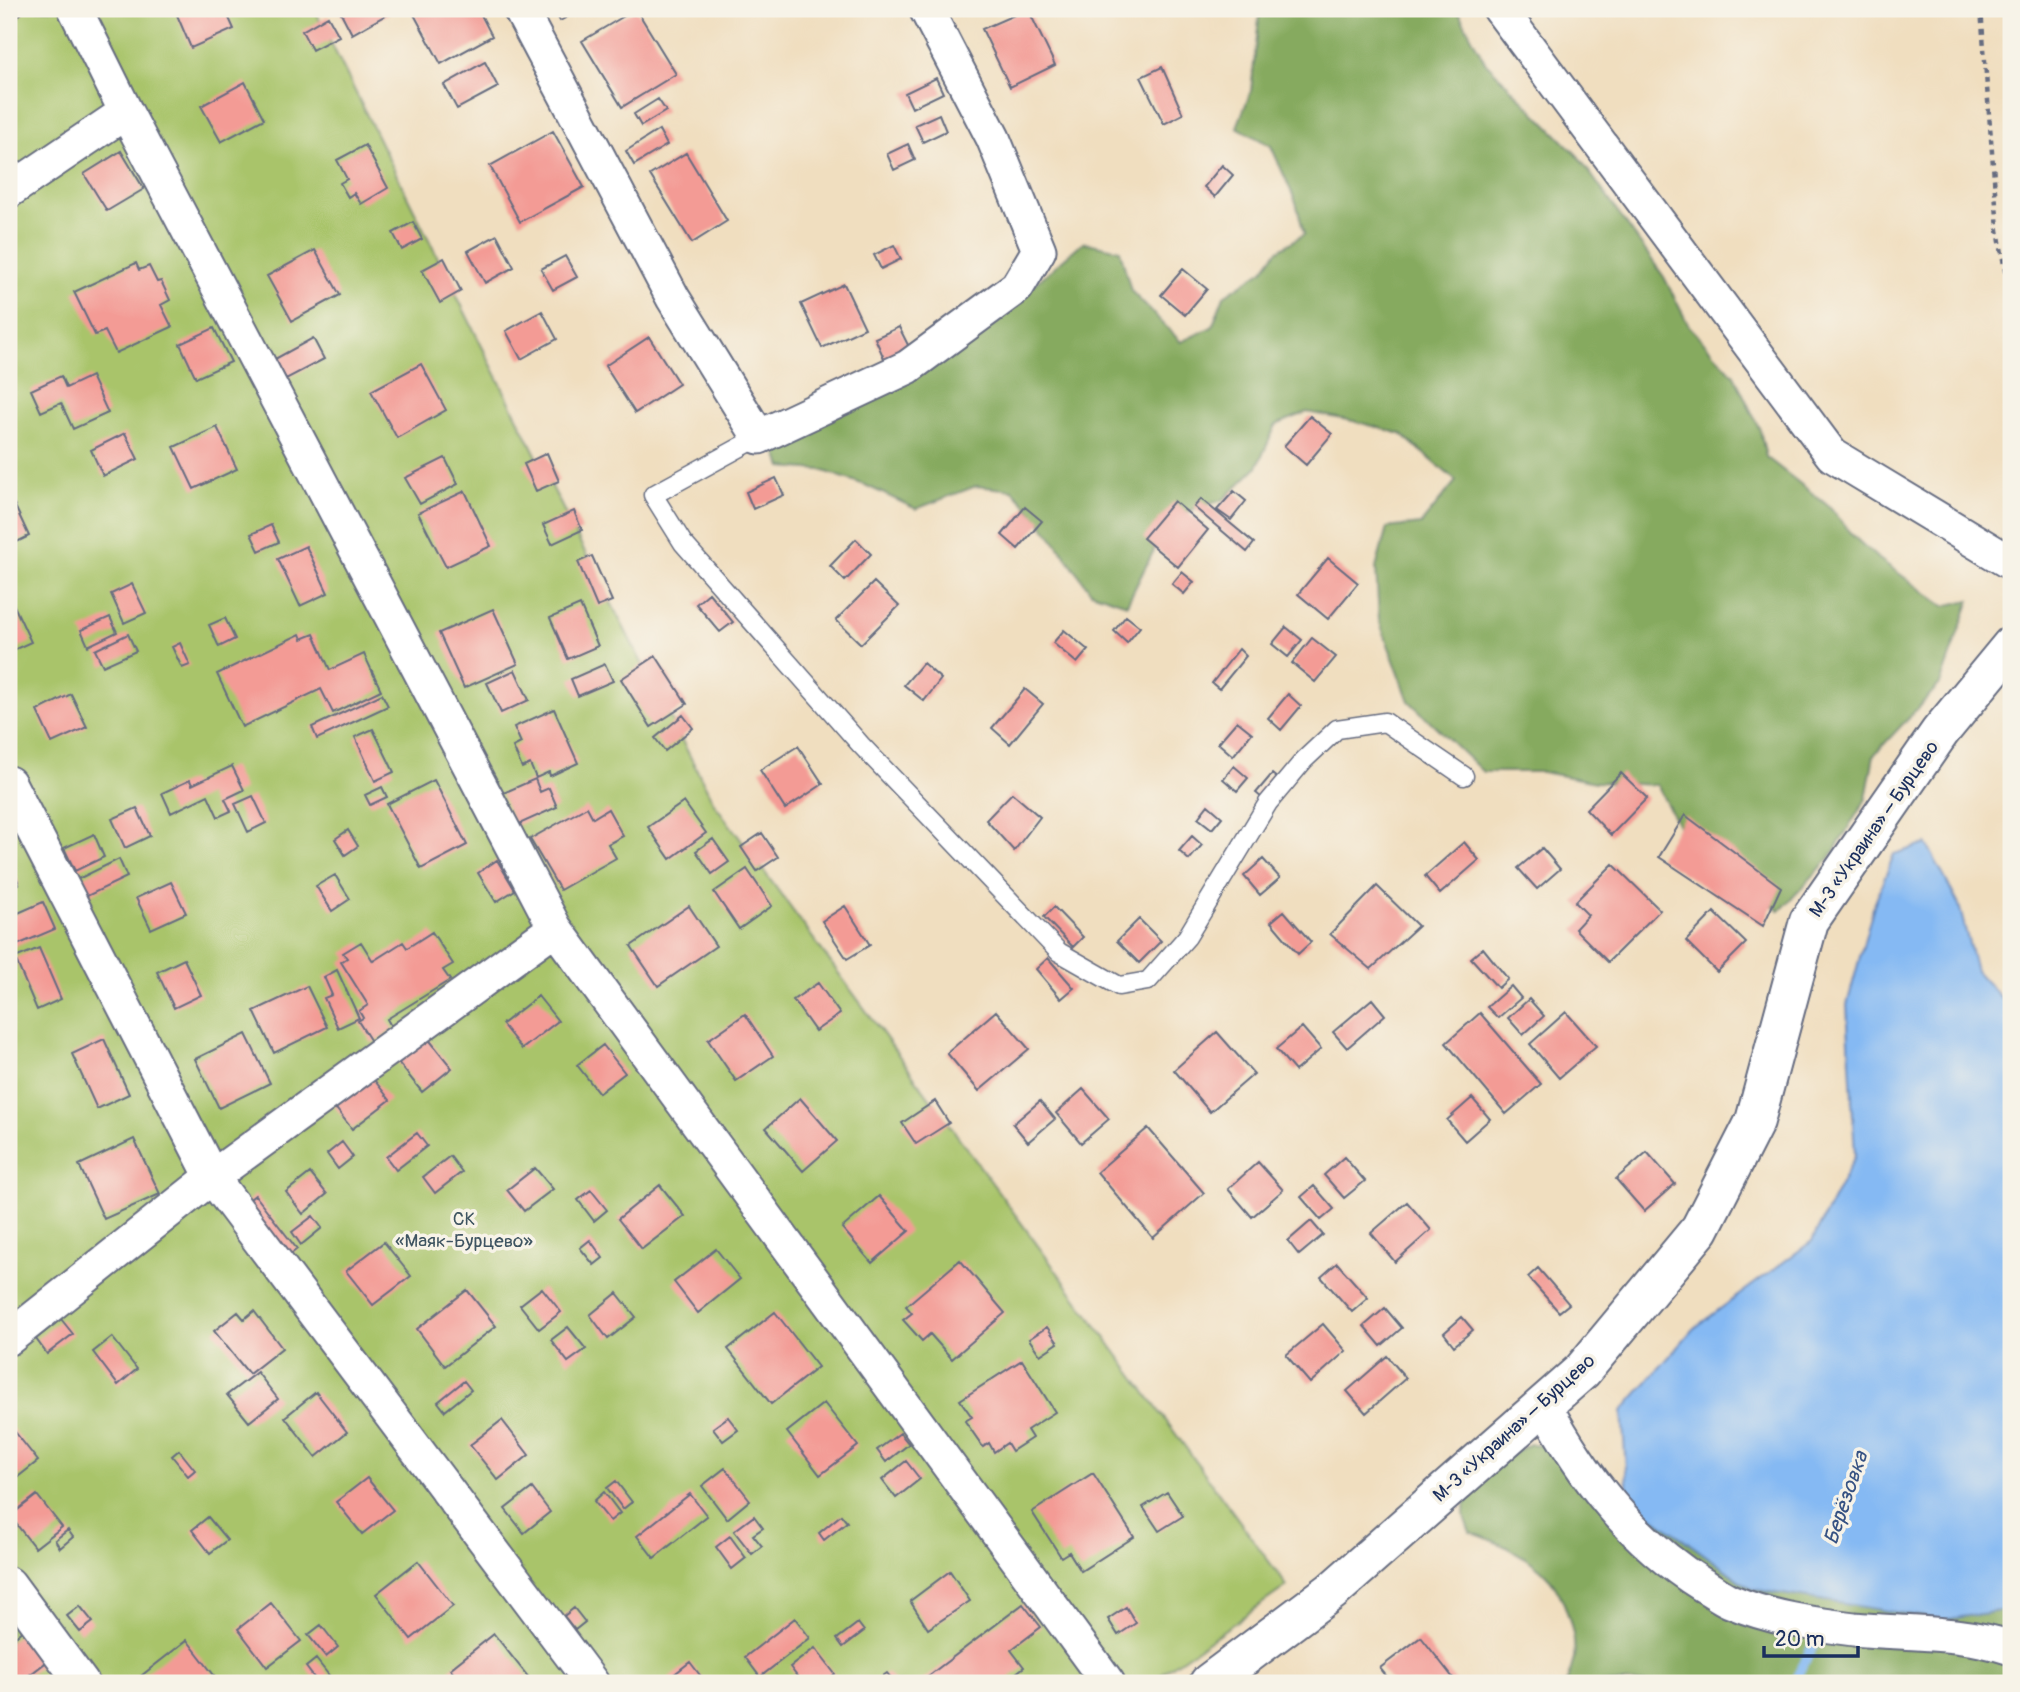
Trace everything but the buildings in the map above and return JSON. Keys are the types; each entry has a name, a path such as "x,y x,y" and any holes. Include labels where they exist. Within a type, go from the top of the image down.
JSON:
{"street":[{"path":"75,9 126,112 555,928 1108,1683"},
{"path":"520,9 674,298 759,437 908,367 1017,287 1039,250 993,138 926,9"},
{"path":"1500,9 1832,455 2011,563"},
{"path":"9,191 126,112"},
{"name":"М-3 «Украина» – Бурцево","path":"1209,1683 1332,1591 1582,1371 1700,1229 1755,1121 1809,921 1940,732 2011,646"},
{"path":"9,783 212,1177 592,1683"},
{"path":"9,1338 212,1177 555,928"},
{"path":"1544,1404 1561,1436 1592,1482 1626,1524 1675,1567 1730,1601 1800,1623 1884,1632 1948,1635 1994,1642 2011,1648"},
{"path":"9,1584 82,1683"}],"lane":[{"path":"759,437 653,495 684,544 861,745 1059,951 1119,986 1148,981 1187,937 1268,803 1304,760 1337,729 1385,722 1464,776"}],"path":[{"path":"1981,9 1998,230 2011,306"}],"green space":[{"name":"СК «Маяк-Бурцево»","path":"9,9 314,9 571,525 714,803 1287,1586 1148,1683 9,1683"},
{"path":"1260,9 1457,9 1485,62 1578,156 1664,277 1689,326 1734,375 1760,430 1766,457 1831,508 1851,534 1875,556 1944,606 1970,600 1940,684 1874,755 1866,799 1830,858 1780,911 1684,837 1657,785 1596,782 1542,772 1483,772 1409,701 1379,620 1376,568 1387,528 1421,524 1456,481 1401,434 1307,412 1276,425 1257,467 1223,500 1198,507 1163,525 1154,550 1127,604 1091,592 1050,534 1013,490 976,486 916,509 865,485 821,470 782,467 775,447 982,330 1083,242 1120,250 1131,291 1181,342 1212,327 1224,296 1263,270 1277,251 1304,234 1296,202 1271,146 1237,127 1251,91"},
{"path":"1530,1444 1553,1445 1578,1456 1628,1499 1943,1620 2011,1609 2011,1683 1566,1683 1573,1660 1573,1638 1565,1605 1555,1586 1524,1557 1470,1532 1464,1517 1467,1500 1479,1480 1498,1463"}],"water":[{"path":"1927,844 1959,905 1976,971 2011,1009 2011,1609 1943,1620 1752,1589 1628,1499 1622,1411 1693,1329 1812,1241 1855,1156 1847,1005 1873,908 1894,854"}],"waterway":[{"name":"Берёзовка","path":"1794,1683 1820,1632"}]}
